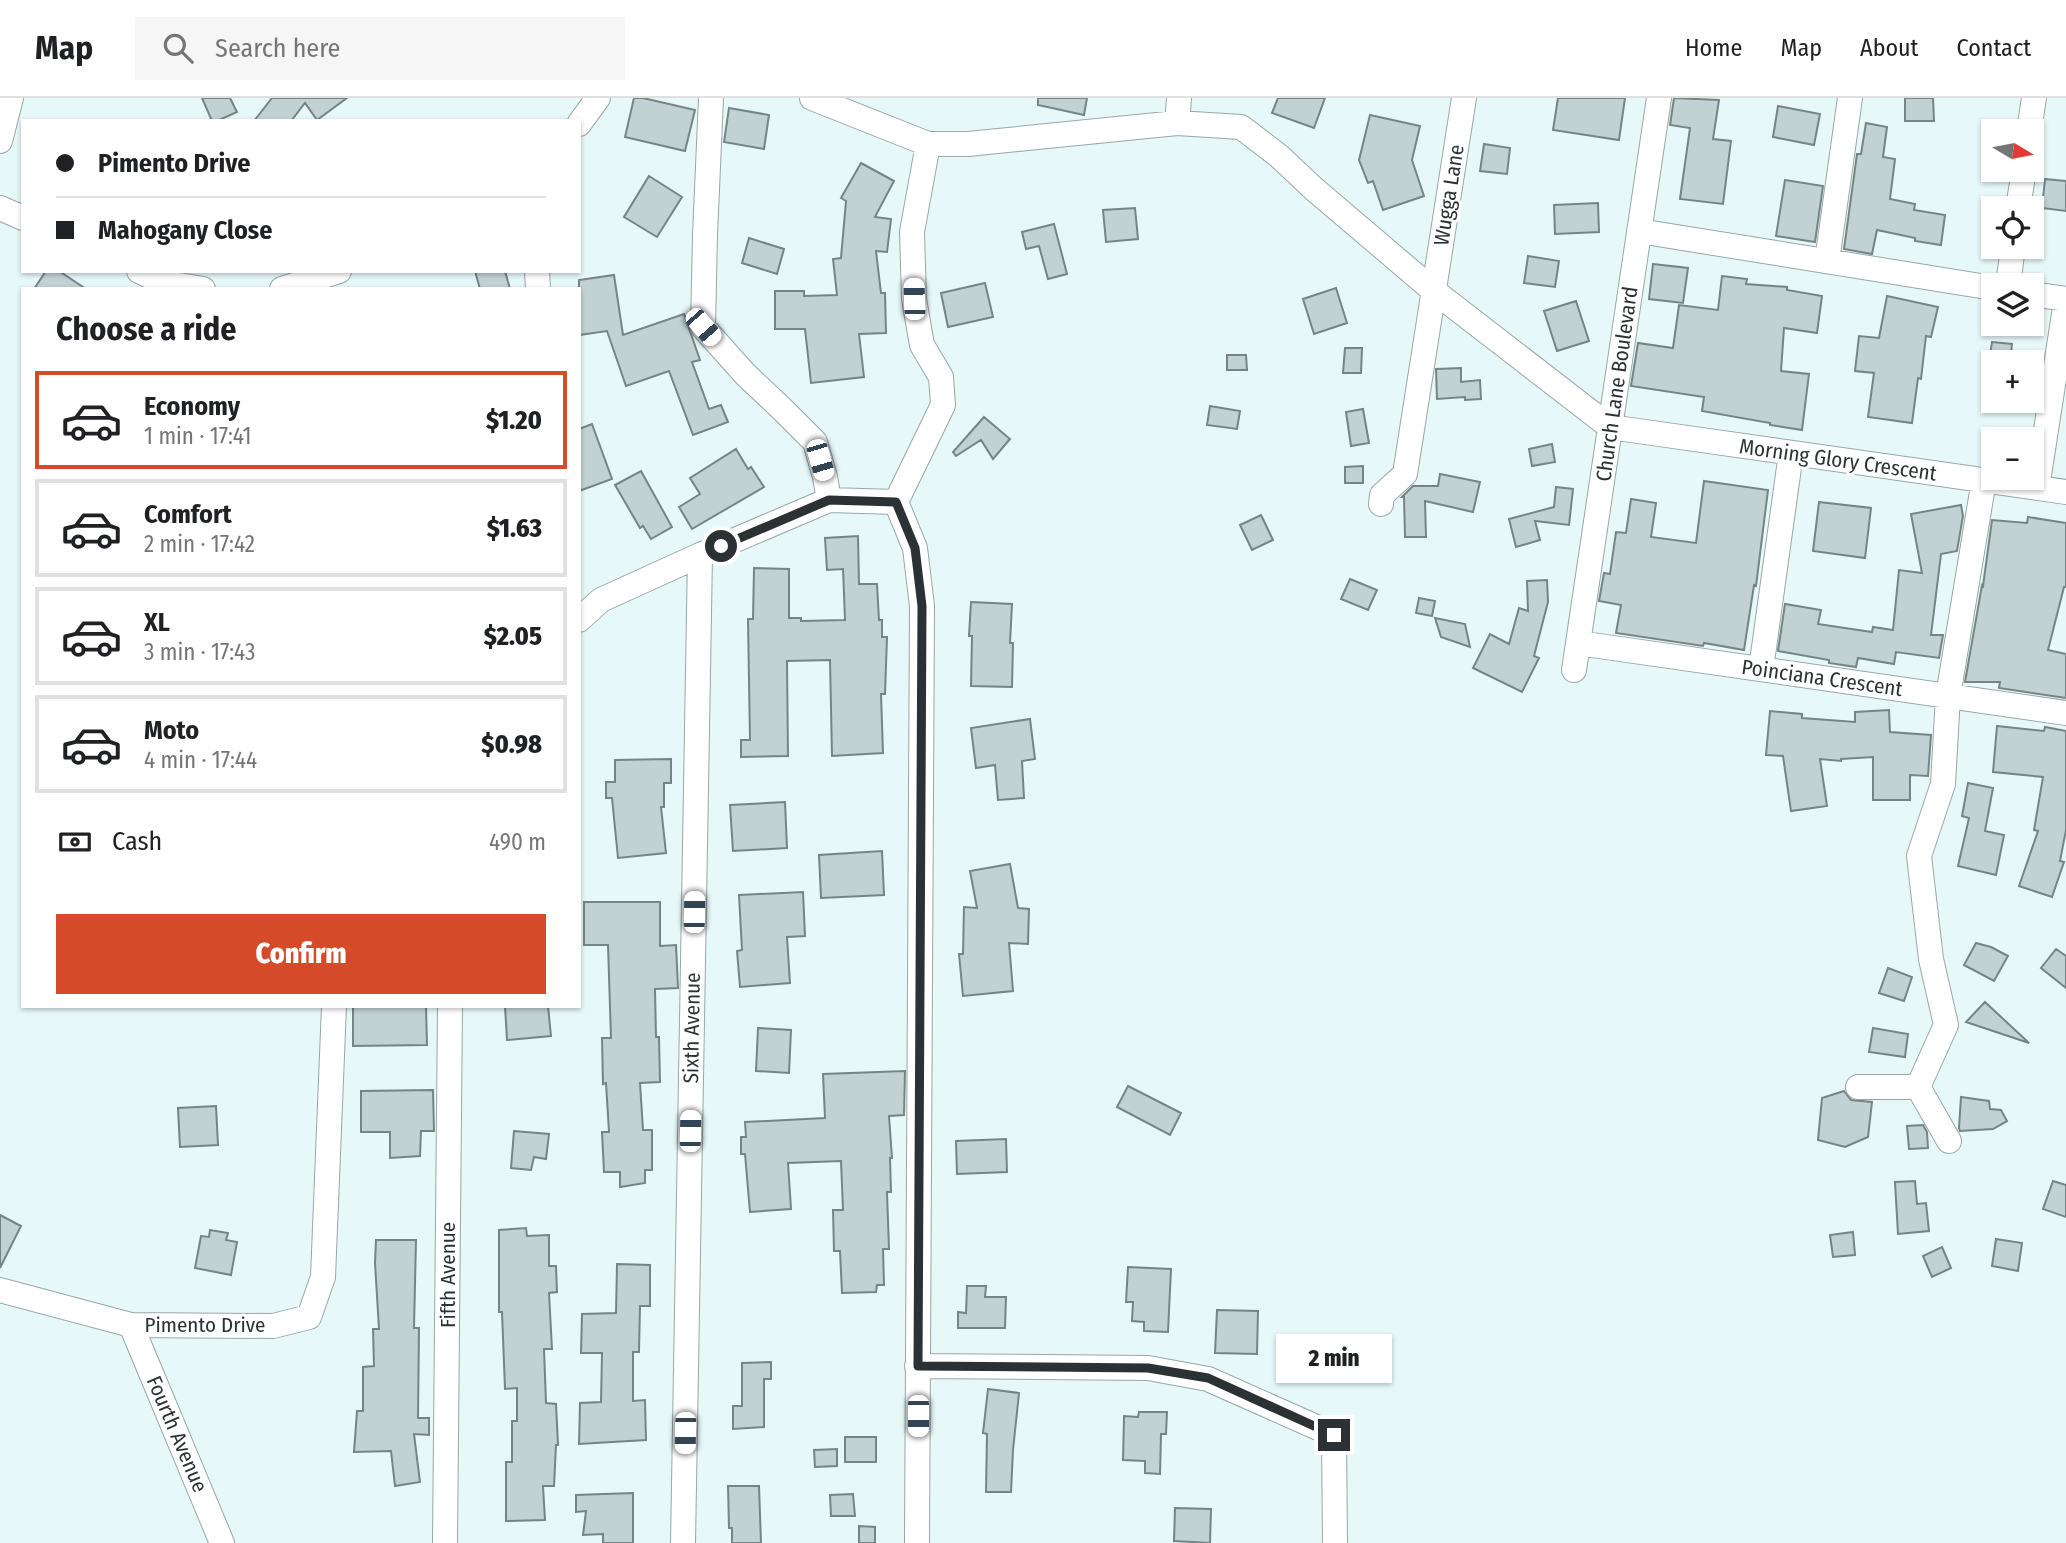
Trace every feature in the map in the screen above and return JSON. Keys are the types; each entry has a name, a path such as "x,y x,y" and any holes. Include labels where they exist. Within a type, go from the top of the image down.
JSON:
{"street":[{"path":"0,141 11,98"},
{"path":"581,121 598,98"},
{"path":"711,98 703,327 744,374 815,442 829,500"},
{"path":"812,98 928,144 995,142 1177,123 1241,127 1279,156 1323,198 1434,291 1610,427"},
{"path":"1177,123 1179,98"},
{"name":"Wugga Lane","path":"1381,504 1382,495 1405,474 1464,98"},
{"name":"Church Lane Boulevard","path":"1574,670 1659,98"},
{"path":"1827,261 1850,98"},
{"path":"2031,119 2034,98"},
{"path":"917,1543 922,606 915,548 896,502 943,405 942,377 922,345 914,299 912,232 928,144"},
{"path":"0,208 21,217"},
{"path":"1639,231 1981,286"},
{"path":"143,273 162,282 191,287"},
{"path":"288,287 333,273"},
{"path":"2044,296 2066,300 2044,443"},
{"name":"Morning Glory Crescent","path":"1610,427 1981,480"},
{"path":"1761,669 1791,453"},
{"name":"Morning Glory Crescent","path":"2044,489 2066,492"},
{"path":"1918,1087 1946,1026 1931,959 1919,856 1943,784 1948,696 1982,490"},
{"path":"581,618 601,600 829,500 896,502"},
{"name":"Sixth Avenue","path":"683,1543 700,555"},
{"name":"Poinciana Crescent","path":"1578,642 2066,713"},
{"name":"Pimento Drive","path":"0,1290 131,1325 273,1326 309,1317 323,1277 334,1008"},
{"name":"Fifth Avenue","path":"445,1543 450,1008"},
{"path":"1858,1087 1918,1087"},
{"path":"1918,1087 1948,1141"},
{"name":"Fourth Avenue","path":"131,1325 222,1543"},
{"path":"918,1366 1148,1368 1208,1378 1334,1435 1335,1543"}],"building":[{"path":"202,98 230,98 237,112 221,119 211,119"},
{"path":"272,98 347,98 318,119 305,103 293,119 256,119"},
{"path":"634,98 695,110 685,151 625,137"},
{"path":"1038,98 1087,98 1084,115 1038,105"},
{"path":"1278,98 1325,98 1314,128 1272,113"},
{"path":"1558,98 1625,98 1619,140 1553,130"},
{"path":"1674,98 1719,100 1713,139 1731,141 1723,204 1680,199 1690,128 1670,125"},
{"path":"1905,98 1933,98 1934,121 1905,121"},
{"path":"1778,106 1820,114 1814,145 1773,137"},
{"path":"729,108 769,115 764,149 724,142"},
{"path":"1370,115 1420,126 1412,160 1424,196 1383,210 1373,181 1368,183 1359,160"},
{"path":"1866,123 1887,127 1883,157 1895,159 1890,199 1915,204 1914,210 1945,215 1941,245 1877,230 1872,254 1844,249 1857,154 1861,154"},
{"path":"1484,144 1510,148 1507,174 1480,171"},
{"path":"861,163 894,181 875,217 891,219 887,252 876,251 881,293 885,293 886,333 859,334 864,377 811,383 805,329 775,329 775,291 804,291 804,296 837,295 833,259 841,258 846,201 841,198"},
{"path":"649,176 682,197 657,237 624,217"},
{"path":"2045,179 2066,181 2066,211 2044,208"},
{"path":"1785,180 1823,186 1815,242 1776,236"},
{"path":"1598,203 1599,232 1555,234 1554,205"},
{"path":"1135,208 1138,239 1106,242 1103,210"},
{"path":"1054,224 1067,274 1048,279 1039,246 1026,249 1022,232"},
{"path":"749,238 784,249 777,274 742,263"},
{"path":"1528,256 1559,261 1555,287 1524,283"},
{"path":"1653,264 1688,268 1683,303 1649,299"},
{"path":"45,273 62,273 83,287 35,287"},
{"path":"476,273 506,273 509,287 479,287"},
{"path":"614,275 623,335 684,314 700,360 692,362 709,409 721,405 728,422 693,435 669,371 626,386 607,331 581,335 579,280"},
{"path":"1722,276 1747,279 1746,284 1787,287 1787,290 1822,296 1817,333 1784,328 1781,371 1809,374 1802,430 1702,411 1704,397 1631,386 1638,343 1673,348 1679,305 1718,310"},
{"path":"985,283 993,317 948,327 941,293"},
{"path":"1336,288 1347,323 1314,334 1303,299"},
{"path":"1887,296 1938,307 1931,337 1926,336 1912,423 1868,417 1874,373 1855,371 1859,336 1879,338"},
{"path":"1576,301 1589,341 1557,351 1544,311"},
{"path":"1992,342 2012,344 2011,350 1991,350"},
{"path":"1345,348 1362,348 1361,373 1343,373"},
{"path":"1227,355 1246,355 1247,370 1227,370"},
{"path":"1461,368 1461,382 1480,380 1481,399 1437,399 1436,369"},
{"path":"1210,406 1240,411 1237,429 1207,425"},
{"path":"1363,409 1369,443 1351,446 1346,412"},
{"path":"984,417 1010,439 993,459 981,440 956,456 953,452"},
{"path":"592,424 612,479 581,490 581,428"},
{"path":"1552,444 1555,462 1532,466 1529,449"},
{"path":"736,449 748,469 751,467 764,487 692,529 679,507 700,494 690,478"},
{"path":"1363,466 1363,483 1345,483 1345,467"},
{"path":"641,471 672,527 651,539 643,526 640,528 615,485"},
{"path":"1440,474 1480,482 1473,512 1425,501 1426,537 1405,537 1402,497 1413,486 1438,486"},
{"path":"1704,481 1768,490 1756,586 1754,585 1744,650 1616,633 1621,605 1599,601 1604,573 1610,574 1616,532 1626,533 1631,499 1656,503 1651,537 1696,543"},
{"path":"1556,487 1573,489 1569,525 1535,521 1540,540 1516,547 1509,519 1554,507"},
{"path":"1819,502 1871,508 1865,558 1813,551"},
{"path":"1961,505 1963,516 1957,551 1941,554 1931,635 1943,635 1939,658 1896,652 1894,664 1858,658 1856,667 1778,651 1785,604 1821,610 1818,624 1872,632 1873,627 1893,630 1899,570 1922,573 1911,514"},
{"path":"1261,515 1273,540 1252,550 1240,525"},
{"path":"2028,517 2066,523 2066,587 2048,650 2066,654 2066,698 1999,688 2000,682 1965,682 1992,520 2027,523"},
{"path":"858,536 859,584 877,584 882,637 887,637 885,694 881,694 883,753 832,756 830,660 787,661 788,756 741,757 741,740 750,740 748,619 753,619 754,568 789,569 789,618 801,618 801,621 845,620 843,569 827,570 825,538"},
{"path":"1350,579 1377,590 1368,610 1341,599"},
{"path":"1547,580 1548,602 1534,656 1539,658 1522,692 1473,668 1490,634 1509,644 1519,608 1528,611 1527,581"},
{"path":"1419,598 1435,601 1432,616 1416,613"},
{"path":"971,602 1012,604 1012,687 971,686"},
{"path":"1435,618 1465,624 1470,647 1441,637"},
{"path":"1889,710 1890,732 1931,735 1928,776 1910,775 1910,800 1873,800 1873,757 1841,761 1820,759 1827,806 1791,811 1783,756 1766,755 1770,711 1802,714 1802,718 1855,722 1855,712"},
{"path":"1030,719 1035,759 1022,761 1024,798 998,800 995,765 976,768 971,728"},
{"path":"1997,726 2044,731 2045,727 2066,731 2066,830 2060,861 2064,862 2052,897 2019,886 2038,831 2034,830 2043,777 1993,772"},
{"path":"671,759 671,783 664,783 664,807 661,807 666,853 618,858 612,798 606,798 606,782 615,782 615,760"},
{"path":"1968,783 1993,788 1985,831 2004,835 1996,875 1958,866 1969,818 1962,816"},
{"path":"785,802 787,848 733,851 730,805"},
{"path":"882,851 884,895 821,898 819,855"},
{"path":"1010,864 1018,908 1029,909 1028,944 1009,943 1013,991 963,996 959,954 963,954 964,907 977,908 970,871"},
{"path":"803,892 805,936 787,937 790,983 740,987 737,951 742,950 739,895"},
{"path":"584,902 660,902 660,946 676,945 678,988 655,989 660,1082 640,1083 643,1130 652,1130 652,1170 645,1170 645,1183 620,1187 620,1172 604,1172 602,1132 609,1132 606,1083 603,1084 602,1038 611,1038 608,945 584,945"},
{"path":"1976,943 2008,956 1994,981 1964,965"},
{"path":"2056,949 2066,956 2066,988 2041,968"},
{"path":"1888,968 1912,977 1904,1001 1879,993"},
{"path":"1985,1002 2029,1043 1966,1022"},
{"path":"353,1008 426,1008 427,1045 353,1046"},
{"path":"505,1008 548,1008 551,1036 507,1040"},
{"path":"758,1028 791,1030 789,1073 756,1071"},
{"path":"1873,1028 1908,1034 1905,1057 1869,1052"},
{"path":"905,1071 904,1115 889,1116 891,1192 887,1192 889,1249 883,1249 884,1285 877,1285 876,1292 842,1293 840,1251 834,1251 833,1210 843,1210 841,1161 788,1163 791,1209 750,1212 745,1154 741,1154 741,1137 746,1137 745,1122 825,1118 823,1074"},
{"path":"1128,1086 1181,1113 1170,1135 1117,1107"},
{"path":"433,1090 434,1131 421,1131 420,1156 390,1158 390,1132 361,1132 361,1091"},
{"path":"1844,1091 1851,1100 1872,1102 1868,1137 1845,1147 1818,1140 1822,1098"},
{"path":"1961,1097 1989,1101 1990,1109 2001,1110 2007,1121 1993,1129 1960,1131"},
{"path":"216,1106 218,1145 180,1147 178,1108"},
{"path":"1923,1125 1927,1132 1928,1148 1909,1149 1907,1126"},
{"path":"514,1131 549,1134 546,1159 534,1157 531,1170 511,1168"},
{"path":"1006,1139 1007,1172 957,1174 956,1141"},
{"path":"1915,1181 1917,1204 1926,1203 1929,1231 1898,1234 1895,1182"},
{"path":"2053,1181 2066,1185 2066,1217 2043,1209"},
{"path":"0,1215 21,1226 0,1268"},
{"path":"526,1228 527,1236 549,1235 549,1266 556,1266 557,1292 549,1293 552,1349 544,1349 546,1403 556,1404 558,1445 554,1486 543,1486 545,1520 506,1521 506,1462 512,1462 512,1421 517,1421 517,1388 505,1389 502,1312 499,1312 499,1230"},
{"path":"210,1230 228,1233 226,1240 237,1242 231,1275 195,1268 201,1236 209,1237"},
{"path":"1853,1232 1855,1255 1833,1257 1830,1235"},
{"path":"1996,1239 2022,1243 2018,1271 1992,1266"},
{"path":"376,1240 416,1240 414,1328 419,1328 418,1418 429,1418 429,1435 414,1434 420,1482 395,1486 391,1451 354,1452 357,1411 363,1411 363,1367 374,1366 373,1329 379,1329"},
{"path":"1942,1247 1951,1268 1932,1277 1923,1256"},
{"path":"617,1264 650,1265 650,1306 640,1306 639,1352 633,1352 633,1401 645,1400 646,1440 579,1444 580,1403 601,1402 602,1353 581,1353 582,1314 616,1313"},
{"path":"1128,1267 1171,1269 1168,1332 1144,1331 1144,1322 1132,1321 1133,1302 1126,1302"},
{"path":"967,1286 986,1286 985,1297 1006,1297 1005,1328 958,1328 958,1312 966,1313"},
{"path":"1217,1310 1258,1311 1257,1354 1215,1353"},
{"path":"771,1362 771,1379 764,1379 764,1427 733,1429 733,1406 742,1406 742,1363"},
{"path":"988,1389 1019,1393 1011,1492 986,1492 987,1434 983,1433"},
{"path":"1139,1412 1167,1412 1166,1434 1161,1434 1160,1474 1145,1473 1145,1461 1123,1460 1124,1416 1138,1417"},
{"path":"845,1437 876,1437 876,1462 845,1462"},
{"path":"837,1449 837,1466 815,1467 814,1450"},
{"path":"728,1486 759,1486 761,1543 732,1543"},
{"path":"633,1493 633,1543 603,1543 603,1534 583,1535 586,1511 576,1512 576,1495"},
{"path":"853,1494 855,1516 831,1516 830,1495"},
{"path":"1175,1508 1211,1509 1210,1543 1174,1541"},
{"path":"859,1526 875,1527 875,1543 859,1543"}],"route":[{"path":"721,546 829,500 896,502 915,548 922,606 918,1366 1148,1368 1208,1378 1334,1435"}]}
